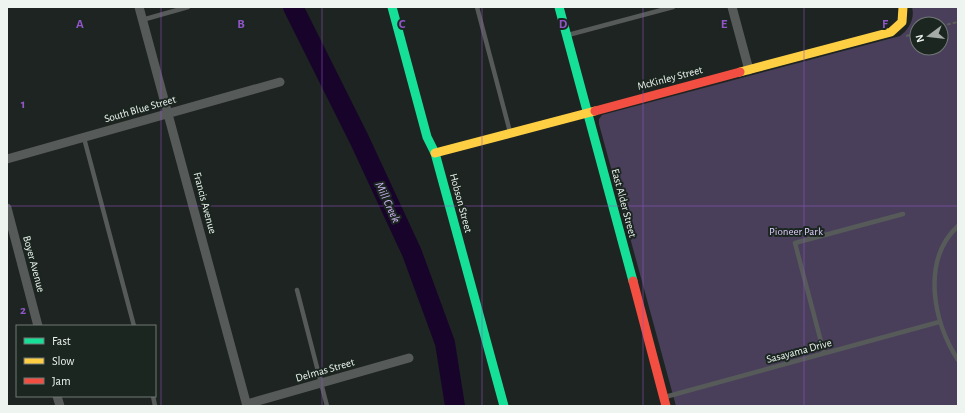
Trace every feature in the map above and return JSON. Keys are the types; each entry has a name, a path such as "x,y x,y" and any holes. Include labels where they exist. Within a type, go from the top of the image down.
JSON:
{"street":[{"name":"Francis Avenue","path":"139,7 247,405"},
{"name":"Hobson Street","path":"392,7 427,137 435,153 504,406"},
{"name":"East Alder Street","path":"559,7 665,402"},
{"path":"732,7 749,70"},
{"name":"McKinley Street","path":"435,153 891,32 898,28 904,18 903,7"},
{"name":"South Blue Street","path":"7,159 280,82"},
{"name":"Boyer Avenue","path":"7,208 38,325"},
{"name":"Delmas Street","path":"247,405 409,358"}],"lane":[{"path":"142,20 188,7"},
{"path":"477,7 510,133"},
{"path":"650,7 651,13"},
{"path":"567,35 673,7"},
{"path":"84,138 134,325"},
{"path":"824,353 795,243 904,214"},
{"path":"958,226 945,240 938,258 935,298 939,322 950,348 958,360"},
{"path":"297,290 327,406"},
{"name":"Sasayama Drive","path":"665,402 824,353 939,322"}],"path":[{"path":"903,36 909,35"}],"green space":[{"name":"Pioneer Park","path":"912,7 958,7 958,406 676,406 599,124 599,119 602,115 900,36 909,25 909,56 949,56 949,16 913,16"}],"waterway":[{"name":"Mill Creek","path":"293,7 360,141 412,253 445,343 455,406"}],"traffic: fast":[{"path":"392,7 427,137 435,153 504,406"},
{"path":"559,7 633,281"}],"traffic: slow":[{"path":"740,72 891,32 902,22 903,7"},
{"path":"435,153 595,111"}],"traffic: jam":[{"path":"595,111 740,72"},
{"path":"633,281 666,406"}]}
